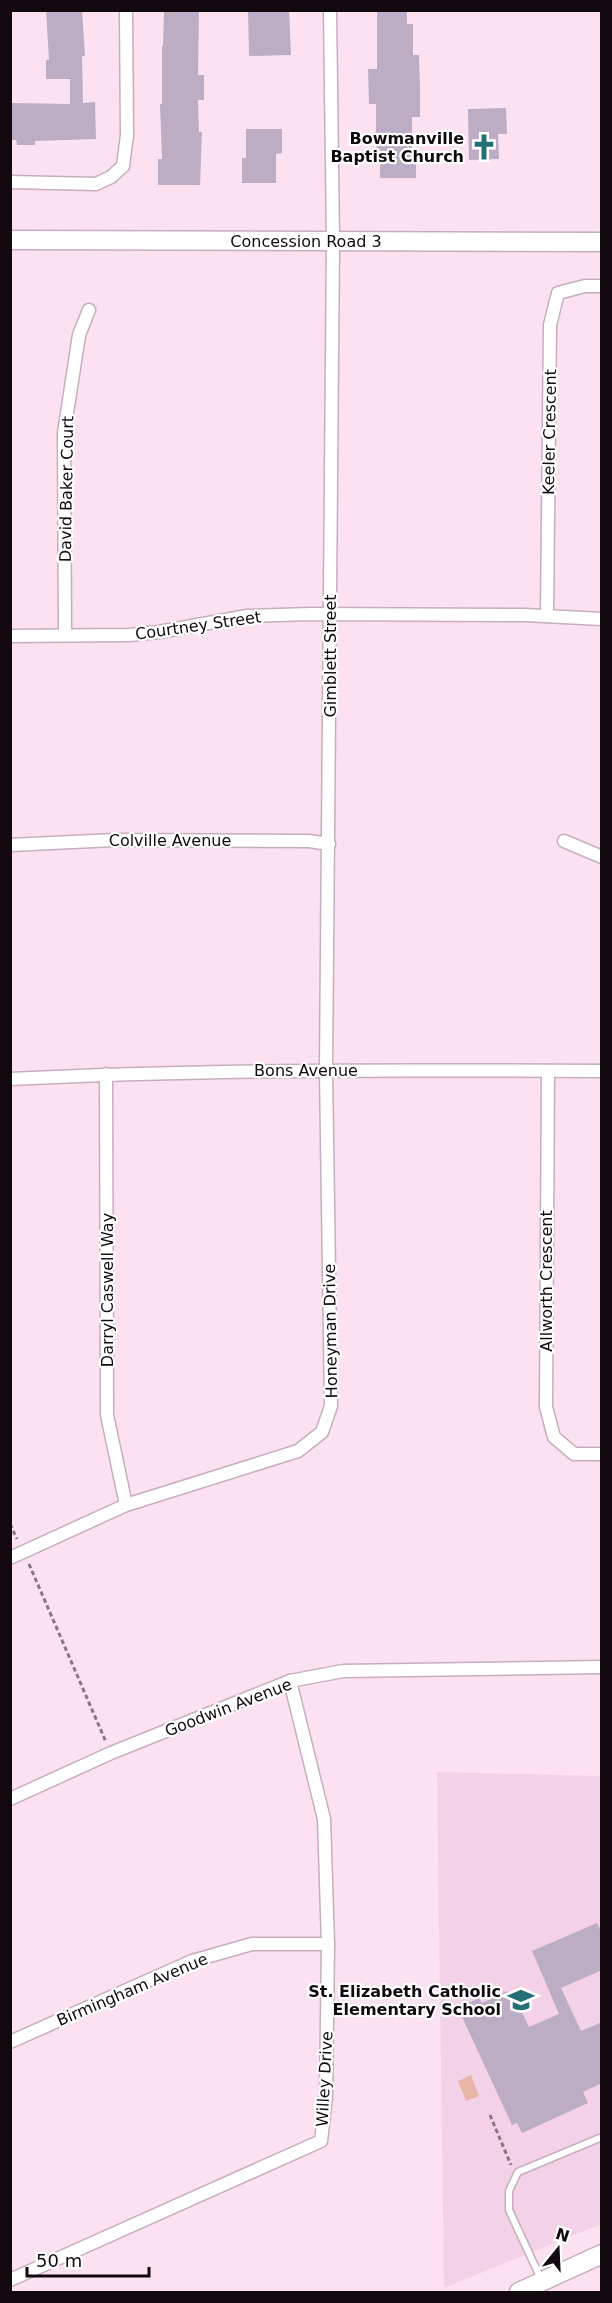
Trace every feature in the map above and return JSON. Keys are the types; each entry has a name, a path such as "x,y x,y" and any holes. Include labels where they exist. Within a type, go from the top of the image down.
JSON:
{"street":[{"path":"10,182 96,183 111,177 123,166 127,135 126,10"},
{"name":"Gimblett Street","path":"326,1070 333,241 330,10"},
{"name":"Concession Road 3","path":"10,240 602,242"},
{"name":"Keeler Crescent","path":"547,616 550,325 558,293 585,286 602,286"},
{"name":"David Baker Court","path":"65,634 64,433 79,335 89,310"},
{"name":"Courtney Street","path":"10,636 129,635 159,632 247,616 330,614 547,616 602,619"},
{"name":"Colville Avenue","path":"10,845 114,840 309,841 329,844"},
{"path":"564,841 602,857"},
{"name":"Bons Avenue","path":"10,1079 106,1074 326,1070 602,1071"},
{"name":"Honeyman Drive","path":"10,1558 126,1505 298,1451 322,1431 330,1406 326,1070"},
{"name":"Allworth Crescent","path":"548,1071 546,1094 546,1407 554,1437 574,1454 602,1454"},
{"name":"Darryl Caswell Way","path":"106,1074 107,1415 126,1505"},
{"name":"Goodwin Avenue","path":"10,1800 111,1753 291,1681 343,1671 602,1667"},
{"name":"Willey Drive","path":"10,2280 321,2141 326,2097 328,1944 324,1819 291,1681"},
{"name":"Birmingham Avenue","path":"10,2042 192,1961 252,1944 328,1944"},
{"path":"519,2292 544,2287 602,2254"}],"lane":[{"path":"544,2287 509,2210 510,2191 518,2172 602,2137"}],"path":[{"path":"10,1524 111,1753"},
{"path":"490,2115 510,2164 518,2172"}],"shaded area":[{"name":"St. Elizabeth Catholic Elementary School","path":"437,1772 602,1776 601,2224 444,2288"},
{"path":"471,2075 479,2096 466,2101 458,2081"}],"building":[{"path":"46,10 82,10 85,56 82,56 83,103 95,102 96,139 35,141 35,145 17,145 16,140 10,140 10,103 70,104 70,79 46,79 46,60 49,60"},
{"path":"164,10 199,10 198,75 204,75 204,100 198,100 199,132 202,132 200,185 158,185 158,159 162,159 160,104 162,104"},
{"path":"248,10 289,10 291,55 249,56"},
{"path":"377,10 407,10 407,24 413,24 413,55 419,55 420,88 420,117 412,117 412,153 416,153 416,178 380,178 380,149 376,149 376,104 369,104 368,69 377,69"},
{"name":"Bowmanville Baptist Church","path":"506,108 507,134 498,134 499,159 469,160 468,109"},
{"path":"246,129 282,129 282,153 276,154 276,183 242,183 242,158 246,158"},
{"path":"597,1923 602,1934 602,1970 561,1988 581,2031 602,2022 602,2083 583,2092 588,2103 522,2133 517,2123 512,2125 458,2008 479,1998 482,2003 507,1991 512,2001 516,1999 529,2027 559,2014 532,1951"}],"place":[{"name":"Bowmanville Baptist Church","path":"484,147"},
{"name":"St. Elizabeth Catholic Elementary School","path":"521,2000"}]}
